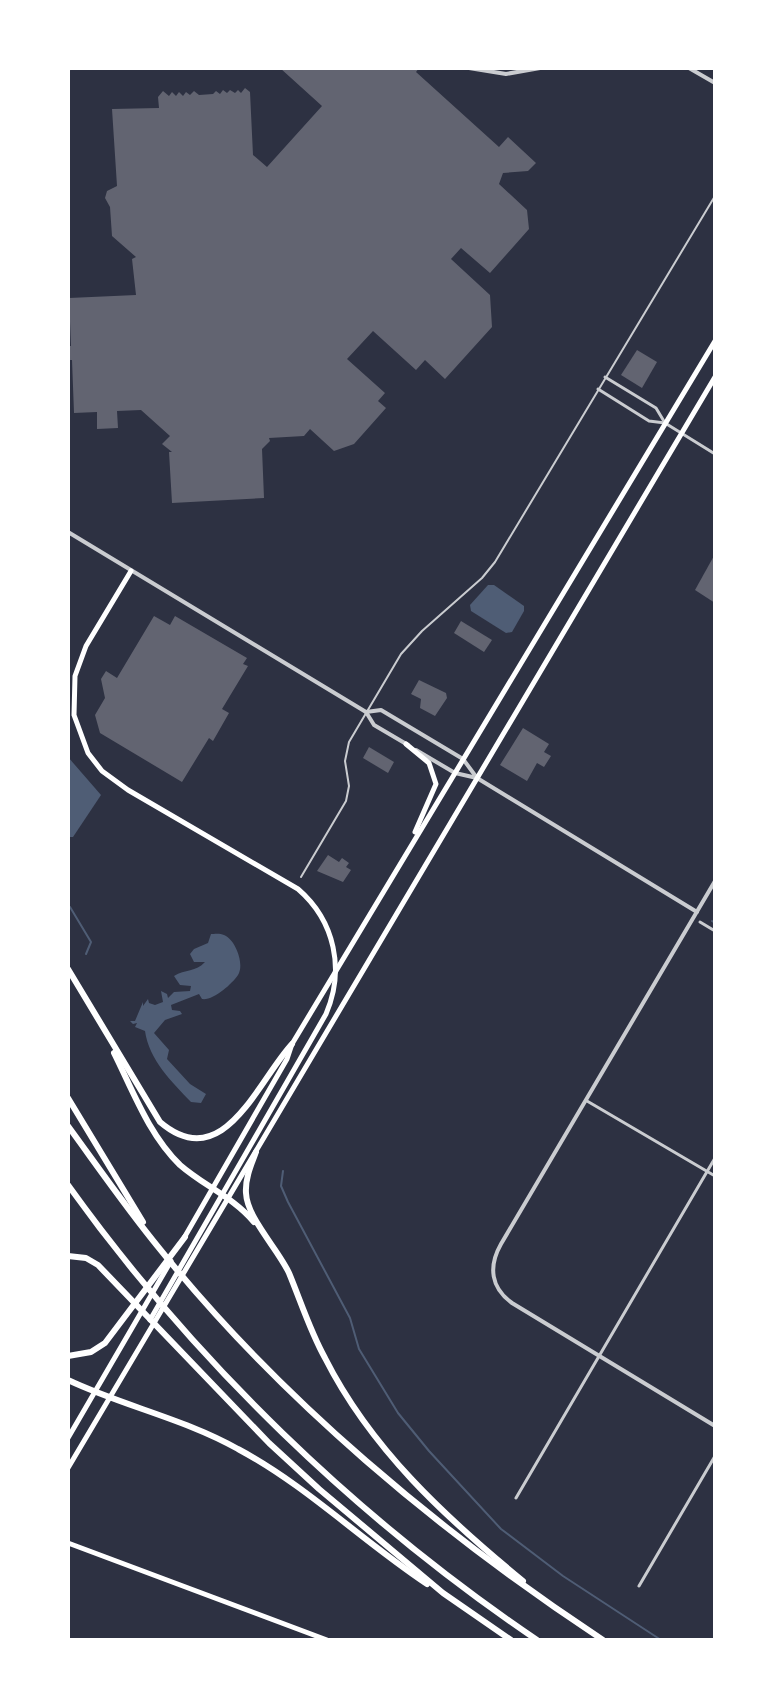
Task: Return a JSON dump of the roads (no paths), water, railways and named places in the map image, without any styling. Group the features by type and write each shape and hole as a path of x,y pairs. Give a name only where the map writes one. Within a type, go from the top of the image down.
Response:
{"highway":[{"path":"68,969 160,1122 188,1138 218,1134 235,1120 292,1044"},
{"path":"85,997 162,1146 182,1167 248,1215 277,1250"},
{"path":"68,1098 160,1249"},
{"path":"68,1126 160,1249 242,1341 348,1444 432,1516 603,1640"},
{"path":"256,1152 246,1183 246,1200 277,1250 309,1326 356,1412 432,1503 559,1611"},
{"path":"68,1185 182,1327 285,1433 415,1550 537,1640"},
{"path":"68,1356 98,1349 185,1237"},
{"path":"68,1256 86,1258 98,1265 269,1443 443,1593"},
{"path":"68,1380 207,1434 256,1459 293,1482 397,1563 511,1640"}],"main road":[{"path":"68,1438 287,1059 292,1044 715,341"},
{"path":"145,1337 153,1311 196,1236 256,1152 715,377"},
{"path":"68,1468 201,1243 224,1195 320,1024 334,991 336,971 334,947 323,918 312,902 282,877 128,790 102,771 88,753 74,715 75,676 86,646 131,571"},
{"path":"404,855 436,784 429,763 406,744"},
{"path":"68,1543 327,1640"}],"street":[{"path":"469,68 506,74 540,68"},
{"path":"689,68 715,83"},
{"path":"605,377 656,408 665,423"},
{"path":"598,389 649,421 665,423 715,454"},
{"path":"68,532 366,712 374,725 455,773 477,778 697,912"},
{"path":"366,712 381,710 463,759 477,778"},
{"path":"715,881 501,1244 493,1269 494,1282 506,1299 715,1426"},
{"path":"700,922 715,931"},
{"path":"585,1099 715,1176"},
{"path":"516,1498 715,1158"},
{"path":"639,1586 715,1456"}],"lane":[{"path":"301,877 346,801 349,786 346,751 366,712 407,647 492,566 715,196"}],"water":[{"path":"488,585 494,585 524,606 512,632 506,633 471,611 470,605"},
{"path":"68,757 101,795 73,837 68,837"},
{"path":"211,934 222,934 232,941 240,959 238,975 217,995 202,999 199,994 171,1005 172,1010 182,1014 165,1020 154,1033 169,1050 167,1059 190,1084 206,1094 201,1103 191,1102 169,1078 151,1052 145,1031 130,1021 135,1021 143,1002 143,1006 148,999 155,1005 163,1002 161,991 168,998 174,992 190,991 191,986 180,985 174,976 205,962 194,962 190,954 208,943"}],"waterway":[{"path":"70,907 91,942 86,954"},
{"path":"283,1171 281,1186 288,1202 350,1318 359,1349 398,1413 501,1529 563,1576 661,1640"}]}
